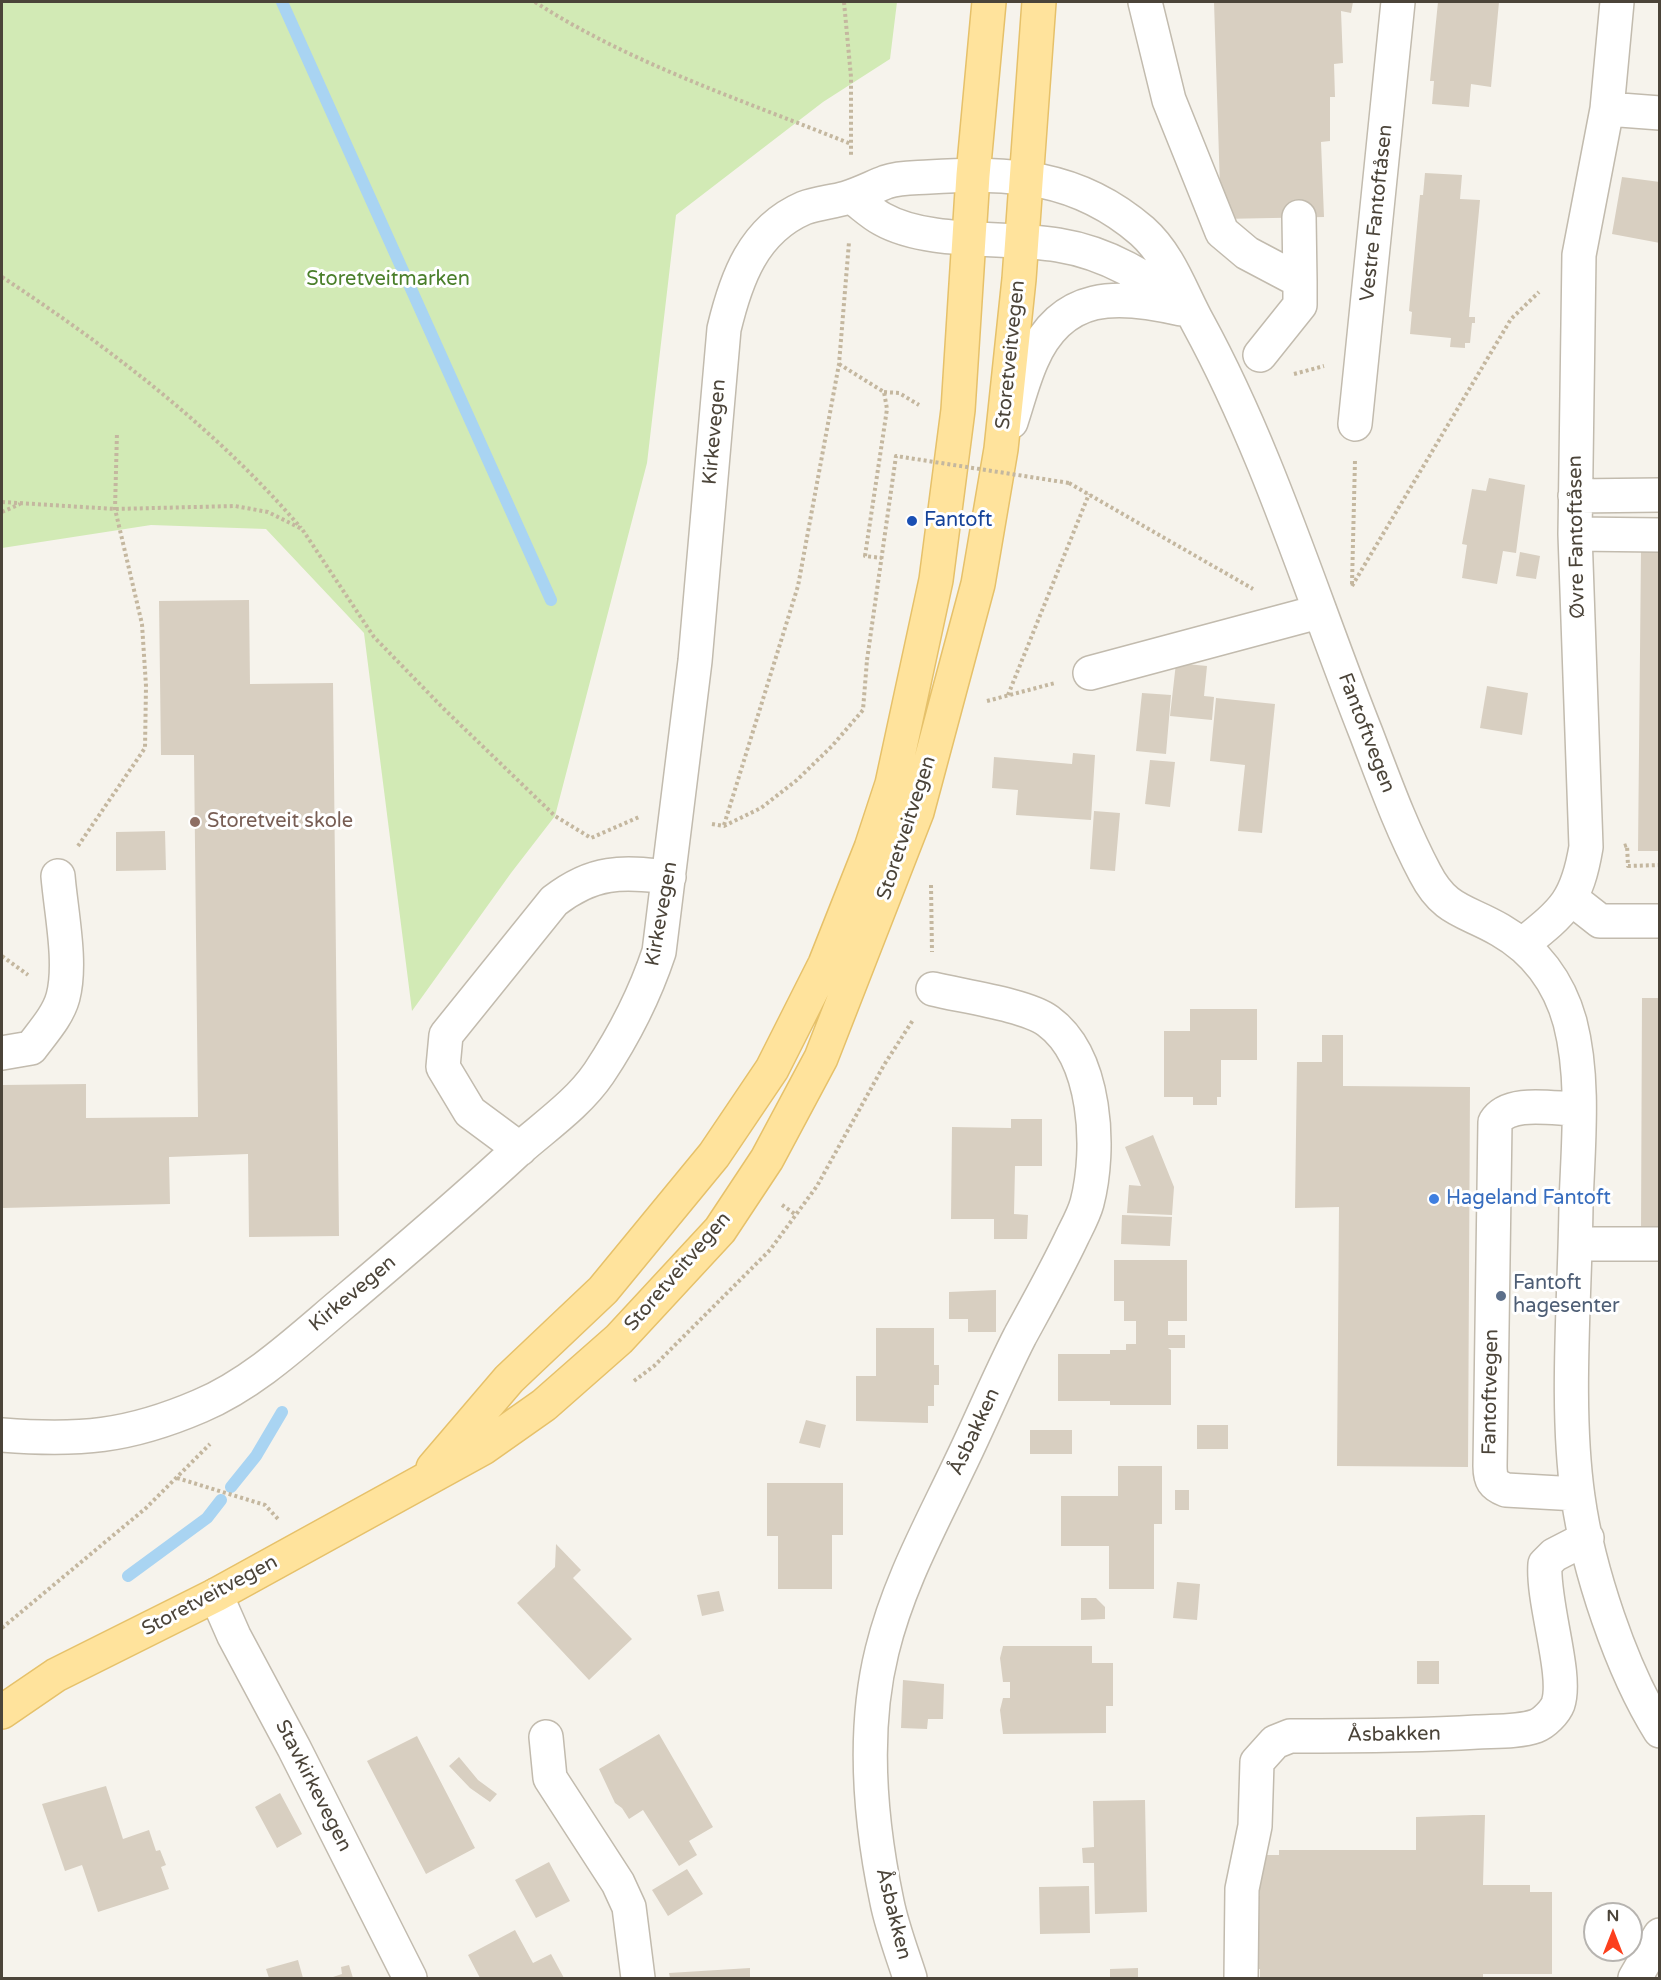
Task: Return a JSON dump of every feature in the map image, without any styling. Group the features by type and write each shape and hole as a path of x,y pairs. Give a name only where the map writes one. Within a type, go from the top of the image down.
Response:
{"main road":[{"name":"Storetveitvegen","path":"420,1483 509,1379 603,1290 714,1155 772,1069 825,964 871,848 892,784 919,668 936,580 958,410 973,175 989,2"},
{"name":"Storetveitvegen","path":"2,1712 56,1675 216,1595 483,1448 544,1405 619,1339 720,1230 767,1159 798,1104 852,984 917,812 978,584 1001,450 1021,241 1039,2"}],"street":[{"name":"Vestre Fantoftåsen","path":"1355,424 1398,2"},
{"name":"Øvre Fantoftåsen","path":"1523,944 1550,922 1572,898 1582,873 1587,847 1575,534 1579,255 1607,109 1617,2"},
{"path":"1152,10 1169,100 1222,232 1246,253 1300,281"},
{"path":"1607,109 1659,113"},
{"name":"Kirkevegen","path":"2,1435 50,1438 106,1436 155,1423 202,1405 249,1378 294,1344 462,1203 580,1095 598,1074 650,981 659,952 695,661 724,329 743,267 755,248 780,222 808,206 852,197 892,180 973,175 1026,178"},
{"name":"Fantoftvegen","path":"1026,178 1083,192 1148,236 1172,268 1254,439 1318,612 1411,846 1431,885 1445,901 1466,916 1494,926 1523,944 1546,969 1565,1007 1570,1023 1576,1065 1578,1109 1573,1383 1577,1494 1602,1596 1626,1663 1659,1731"},
{"path":"852,197 883,219 930,235 1021,241"},
{"path":"1260,355 1300,305 1299,217"},
{"name":"Fantoftvegen","path":"1021,241 1059,245 1112,260 1149,279 1192,312"},
{"path":"1001,450 1032,359 1049,332 1071,310 1115,299 1141,299 1192,312"},
{"path":"1575,496 1659,495"},
{"path":"1575,534 1659,536"},
{"path":"1090,673 1318,612"},
{"path":"520,1149 470,1112 443,1067 446,1035 554,901 574,885 607,874 629,873 669,877"},
{"path":"2,1053 31,1048 63,998 65,959 58,876"},
{"path":"1572,898 1600,921 1659,921"},
{"name":"Åsbakken","path":"910,1978 887,1903 875,1828 870,1766 873,1703 881,1653 897,1599 915,1556 1018,1340 1060,1263 1087,1205 1095,1136 1092,1107 1067,1038 1047,1020 1028,1012 933,989"},
{"name":"Fantoftvegen","path":"1577,1494 1506,1490 1495,1485 1490,1477 1490,1466 1495,1122 1500,1113 1512,1109 1578,1109"},
{"path":"1576,1244 1659,1244"},
{"name":"Åsbakken","path":"1241,1978 1242,1889 1256,1826 1257,1762 1266,1748 1290,1736 1400,1737 1478,1732 1535,1726 1546,1719 1558,1704 1560,1686 1544,1584 1545,1564 1560,1551 1587,1538"},
{"name":"Stavkirkevegen","path":"216,1595 234,1636 294,1748 410,1978"},
{"path":"546,1737 550,1778 618,1883 630,1908 638,1978"},
{"path":"1635,1978 1659,1935"}],"path":[{"path":"535,2 562,19 659,66 851,144"},
{"path":"1318,612 1352,585 1511,319 1579,255"},
{"path":"2,277 67,320 196,422 276,498 302,529 374,637 444,709 555,816 591,838 641,816 724,825 760,808 797,780 863,710 867,660 896,456 1069,483 1260,593 1277,622"},
{"path":"1288,376 1363,355"},
{"path":"724,825 798,586 839,364 884,392 899,393 923,409"},
{"path":"882,558 865,556 887,409 884,392"},
{"path":"1352,585 1355,424"},
{"path":"58,876 145,748 146,686 142,624 115,509 117,432"},
{"path":"1008,695 1089,494"},
{"path":"2,502 115,509 235,506 268,512 302,529"},
{"path":"2,512 21,503"},
{"path":"977,704 1090,673"},
{"path":"781,1205 796,1215"},
{"path":"2,1628 146,1508 218,1436"},
{"path":"177,1478 265,1505 278,1519"}],"green space":[{"name":"Storetveitmarken","path":"2,2 897,2 890,59 823,102 676,215 647,463 555,816 412,1011 364,633 266,529 151,525 2,548"}],"building":[{"path":"1214,2 1353,2 1351,13 1341,11 1343,63 1334,64 1335,97 1330,97 1330,141 1321,142 1324,217 1221,219"},
{"path":"1438,2 1499,2 1491,87 1471,84 1469,107 1432,104 1434,81 1430,81"},
{"path":"1425,173 1462,175 1460,199 1480,200 1469,317 1475,317 1475,323 1472,323 1470,343 1465,343 1465,348 1450,347 1451,338 1410,334 1412,312 1409,311 1420,195 1423,195"},
{"path":"1622,177 1660,182 1660,243 1612,234"},
{"path":"1489,478 1525,485 1516,553 1503,551 1497,584 1462,578 1467,545 1462,544 1472,489 1486,491"},
{"path":"1641,551 1660,552 1660,851 1638,851"},
{"path":"1520,552 1540,556 1536,579 1516,576"},
{"path":"249,600 250,684 333,683 339,1236 249,1237 248,1154 169,1157 170,1204 2,1208 2,1085 86,1084 86,1118 198,1117 194,755 161,755 159,601"},
{"path":"1176,663 1207,666 1204,696 1214,697 1212,720 1170,716"},
{"path":"1487,686 1528,693 1522,735 1480,728"},
{"path":"1142,693 1171,695 1166,754 1136,751"},
{"path":"1216,698 1275,704 1262,833 1238,831 1245,765 1210,761"},
{"path":"1073,753 1095,755 1091,820 1016,815 1018,790 992,788 994,757 1072,764"},
{"path":"1150,760 1175,762 1170,807 1145,804"},
{"path":"1094,811 1120,813 1115,871 1090,869"},
{"path":"165,831 166,870 116,871 116,832"},
{"path":"1642,998 1660,998 1660,1232 1641,1232"},
{"path":"1190,1009 1257,1009 1257,1060 1221,1060 1221,1097 1217,1097 1217,1105 1193,1105 1193,1097 1164,1097 1164,1031 1190,1031"},
{"path":"1322,1035 1343,1035 1343,1086 1470,1087 1468,1467 1337,1466 1339,1207 1295,1208 1297,1062 1322,1062"},
{"path":"1011,1119 1042,1119 1042,1166 1015,1166 1014,1214 1028,1215 1027,1239 994,1239 994,1219 951,1219 952,1127 1011,1128"},
{"path":"1153,1135 1174,1187 1172,1215 1127,1213 1129,1185 1141,1186 1125,1147"},
{"path":"1122,1215 1172,1217 1170,1246 1121,1244"},
{"path":"1114,1260 1187,1260 1187,1321 1168,1321 1168,1335 1185,1335 1185,1348 1168,1348 1171,1350 1171,1405 1110,1405 1110,1401 1058,1401 1058,1354 1110,1354 1110,1350 1126,1350 1126,1344 1136,1344 1136,1321 1124,1321 1124,1301 1114,1301"},
{"path":"996,1290 996,1332 968,1332 968,1319 949,1319 949,1292"},
{"path":"876,1328 934,1328 934,1365 939,1365 939,1385 934,1385 934,1406 928,1406 928,1423 856,1421 856,1376 876,1376"},
{"path":"806,1420 826,1425 820,1448 799,1443"},
{"path":"1197,1425 1228,1425 1228,1449 1197,1449"},
{"path":"1030,1430 1072,1430 1072,1454 1030,1454"},
{"path":"1118,1466 1162,1466 1162,1524 1154,1524 1154,1589 1109,1589 1109,1546 1061,1546 1061,1496 1118,1496"},
{"path":"767,1483 843,1483 843,1535 832,1535 832,1589 778,1589 778,1536 767,1536"},
{"path":"1175,1490 1189,1490 1189,1510 1175,1510"},
{"path":"556,1544 581,1570 573,1578 632,1639 589,1680 517,1603 555,1567"},
{"path":"1177,1582 1200,1584 1197,1620 1173,1618"},
{"path":"719,1591 724,1611 702,1616 697,1595"},
{"path":"1081,1598 1096,1598 1105,1607 1105,1619 1081,1620"},
{"path":"1003,1646 1092,1646 1092,1663 1113,1663 1113,1706 1106,1706 1106,1733 1003,1734 1000,1710 1003,1698 1010,1698 1010,1682 1003,1682 1000,1658"},
{"path":"1417,1661 1439,1661 1439,1684 1417,1684"},
{"path":"903,1680 944,1684 943,1719 928,1719 927,1729 901,1728"},
{"path":"659,1734 713,1827 689,1841 697,1855 679,1866 643,1810 629,1819 622,1808 615,1803 599,1769"},
{"path":"417,1736 475,1848 426,1874 367,1761"},
{"path":"459,1757 478,1780 497,1794 490,1802 470,1788 449,1766"},
{"path":"106,1786 123,1839 149,1830 156,1851 160,1850 166,1865 161,1867 169,1889 98,1912 82,1865 65,1871 42,1804"},
{"path":"280,1793 302,1834 277,1848 255,1807"},
{"path":"1145,1800 1147,1912 1095,1914 1094,1863 1083,1863 1082,1848 1094,1847 1093,1801"},
{"path":"1485,1815 1483,1885 1530,1885 1530,1892 1552,1892 1552,1974 1483,1974 1483,1978 1260,1978 1260,1969 1246,1969 1246,1896 1260,1896 1260,1855 1279,1855 1279,1850 1416,1850 1416,1817"},
{"path":"549,1862 570,1901 536,1918 515,1880"},
{"path":"687,1869 703,1894 668,1916 652,1890"},
{"path":"1089,1886 1090,1933 1040,1934 1039,1887"},
{"path":"515,1930 533,1963 551,1954 564,1978 480,1978 468,1955"},
{"path":"298,1960 303,1978 269,1978 266,1969"},
{"path":"349,1965 353,1978 330,1978 342,1974 341,1967"},
{"path":"750,1968 750,1978 670,1978 669,1973"},
{"path":"1138,1968 1138,1978 1110,1978 1110,1969"}],"waterway":[{"path":"282,2 551,600"},
{"path":"231,1487 256,1456 282,1412"},
{"path":"128,1576 207,1518 221,1500"}],"place":[{"name":"Fantoft","path":"912,521"},
{"name":"Storetveit skole","path":"195,822"},
{"name":"Hageland Fantoft","path":"1434,1199"},
{"name":"Fantoft hagesenter","path":"1501,1296"}]}
